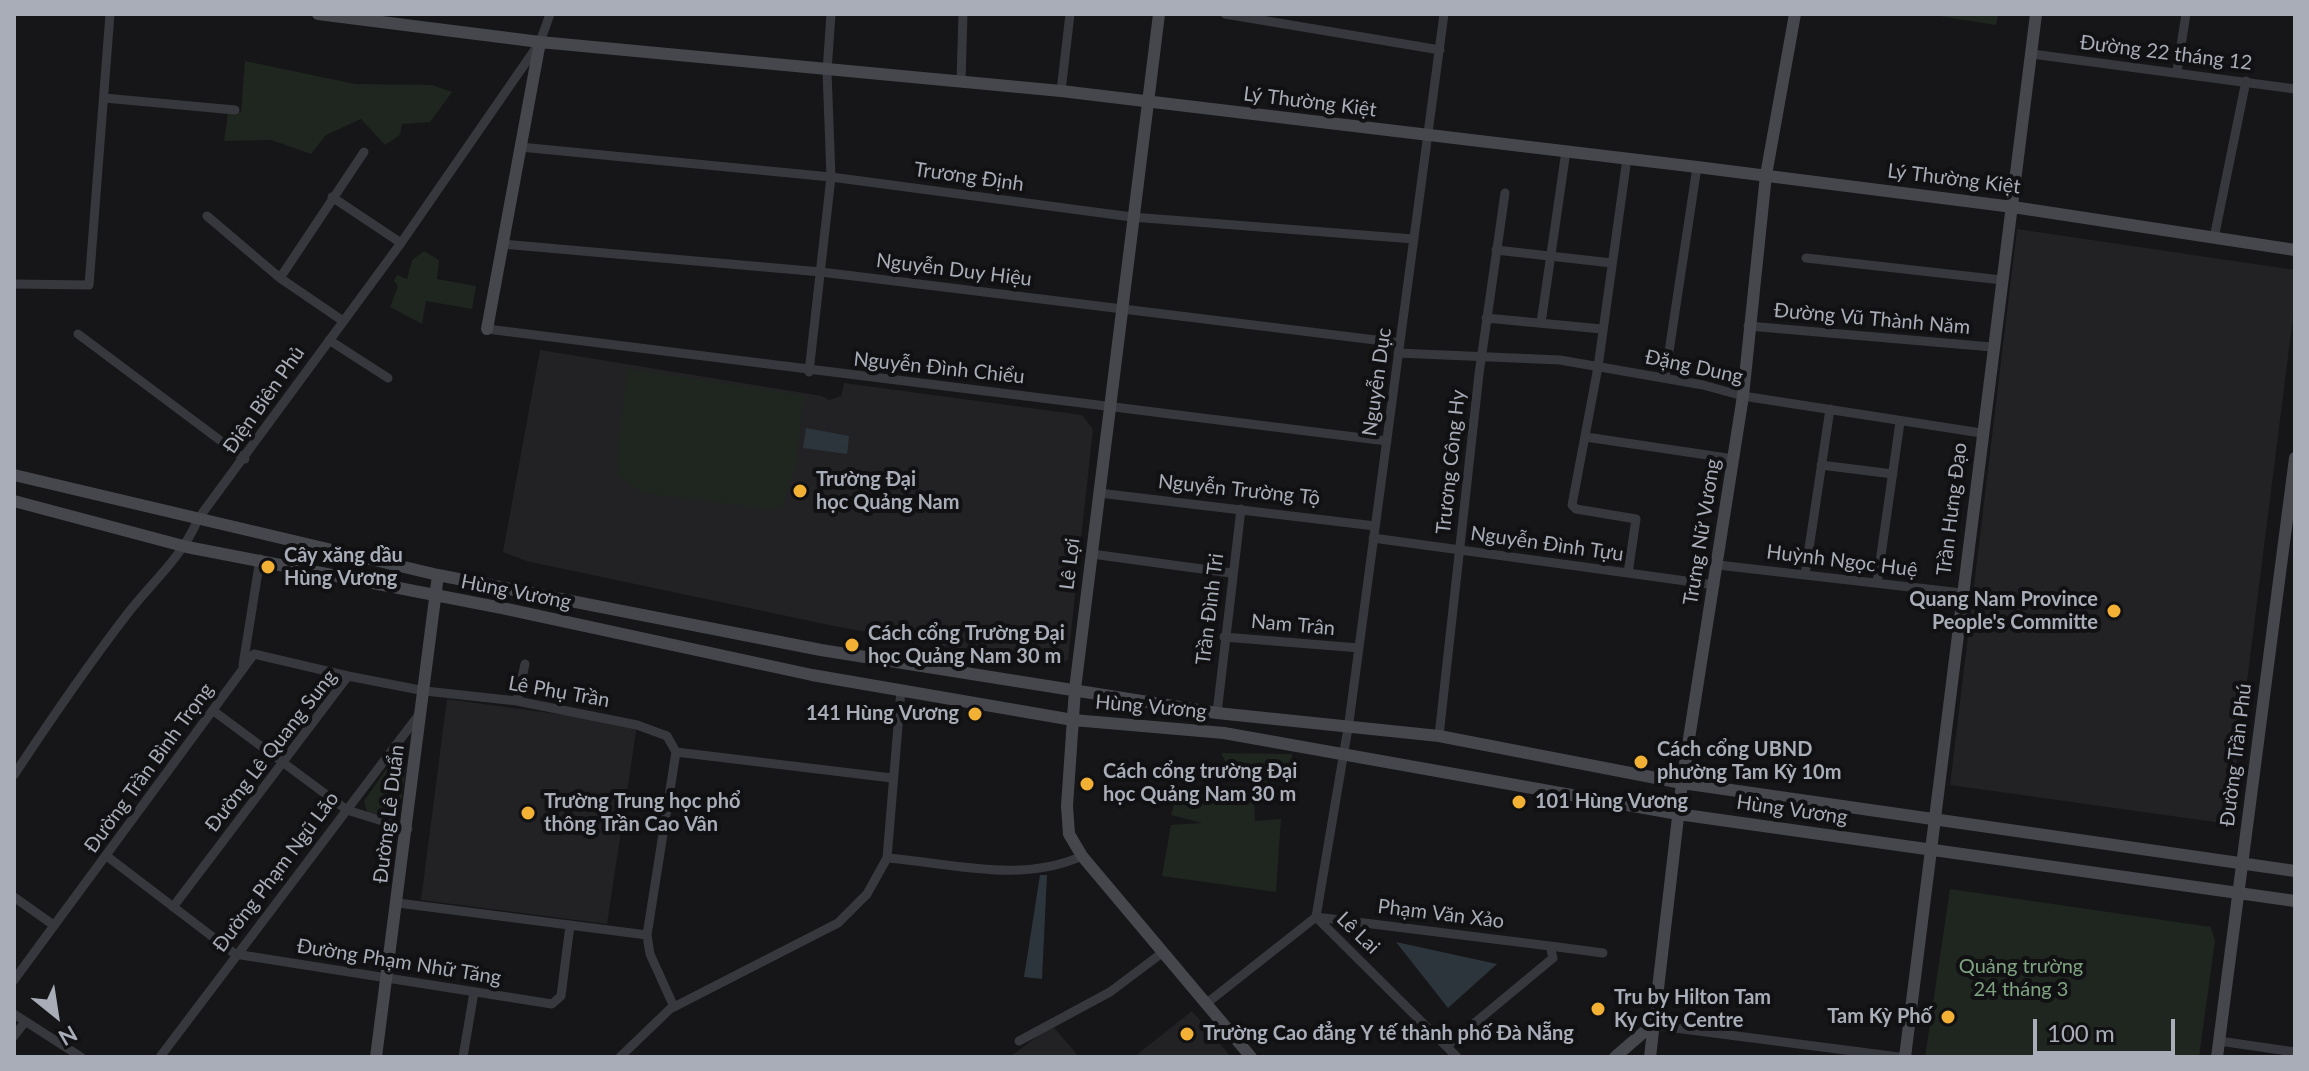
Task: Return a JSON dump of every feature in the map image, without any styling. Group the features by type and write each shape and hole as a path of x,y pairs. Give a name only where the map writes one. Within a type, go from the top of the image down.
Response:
{"street":[{"path":"14,284 89,285 110,14"},
{"name":"Lý Thường Kiệt","path":"318,14 540,42 1061,91 1627,158 2013,207 2295,250"},
{"name":"Điện Biên Phủ","path":"14,775 79,677 141,597 187,547 198,519 401,243 540,42 550,14"},
{"path":"809,372 831,177 827,71 831,14"},
{"path":"961,81 963,14"},
{"path":"1061,91 1070,14"},
{"name":"Lê Lợi","path":"1159,14 1075,689 1067,806 1069,834 1082,856 1251,1057"},
{"path":"1225,14 1440,50"},
{"name":"Nguyễn Dục","path":"1341,754 1359,648 1444,14"},
{"name":"Trưng Nữ Vương","path":"1650,1057 1682,783 1743,396 1766,175 1795,14"},
{"name":"Trần Hưng Đạo","path":"1902,1057 1936,819 1981,433 2036,14"},
{"path":"2177,71 2186,14"},
{"path":"487,329 540,42"},
{"name":"Đường 22 tháng 12","path":"2032,54 2295,89"},
{"path":"2214,238 2246,81"},
{"path":"104,98 235,110"},
{"name":"Trương Định","path":"520,147 831,177 1132,217 1414,239"},
{"path":"1541,323 1566,151"},
{"path":"280,278 364,152"},
{"path":"1627,158 1598,367 1573,508 1636,519 1628,573"},
{"path":"1665,378 1697,167"},
{"name":"Trương Công Hy","path":"1439,736 1481,355 1505,193"},
{"path":"332,197 401,243"},
{"path":"207,216 280,278 343,321"},
{"name":"Nguyễn Duy Hiệu","path":"502,244 821,272 1399,348"},
{"path":"1496,250 1612,263"},
{"path":"1806,258 2002,280"},
{"path":"1486,318 1602,329"},
{"name":"Đường Vũ Thành Năm","path":"1748,326 1992,347"},
{"name":"Nguyễn Đình Chiểu","path":"487,329 809,372 1109,405 1387,441"},
{"path":"78,334 245,459"},
{"path":"329,340 388,378"},
{"name":"Đặng Dung","path":"1399,348 1598,367 1743,396 1981,433"},
{"path":"1805,575 1830,409"},
{"path":"1877,583 1900,422"},
{"path":"1586,437 1734,459"},
{"name":"Đường Trần Phú","path":"2217,1057 2295,458"},
{"path":"1821,465 1893,474"},
{"name":"Hùng Vương","path":"14,475 438,575 821,650 1217,713 1439,736 1682,783 2295,871"},
{"name":"Nguyễn Trường Tộ","path":"1099,493 1375,526"},
{"name":"Hùng Vương","path":"14,501 187,547 260,559 435,598 502,608 812,675 1073,720 1224,733 1678,814 2295,901"},
{"name":"Trần Đình Tri","path":"1217,713 1231,573 1241,509"},
{"name":"Nguyễn Đình Tựu","path":"1373,538 1715,585"},
{"path":"1092,554 1231,573"},
{"path":"242,669 260,559"},
{"name":"Huỳnh Ngọc Huệ","path":"1718,565 1962,593"},
{"name":"Đường Lê Duẩn","path":"376,1057 408,829 438,575"},
{"name":"Nam Trân","path":"1224,637 1359,648"},
{"path":"242,669 254,654 348,676"},
{"path":"517,701 525,664"},
{"name":"Đường Trần Bình Trọng","path":"14,980 52,924 108,857 215,712 242,669"},
{"name":"Đường Lê Quang Sung","path":"173,907 348,676 425,691"},
{"path":"620,1057 674,1007 838,923 867,894 887,858 901,690"},
{"name":"Lê Phụ Trần","path":"425,691 517,701 658,730 667,736 676,752"},
{"name":"Đường Phạm Ngũ Lão","path":"160,1057 422,710"},
{"path":"215,712 347,810 408,829"},
{"path":"674,1007 650,954 647,935 676,752 892,778"},
{"name":"Lê Lai","path":"1341,754 1316,917 1457,1057"},
{"path":"887,858 947,863 984,872 1063,865 1082,856"},
{"path":"108,857 235,954"},
{"path":"14,897 52,924"},
{"path":"398,903 647,935"},
{"path":"1207,1003 1316,917"},
{"name":"Phạm Văn Xảo","path":"1316,917 1603,953"},
{"name":"Đường Phạm Nhữ Tăng","path":"235,954 552,1004 561,996 570,925"},
{"path":"1447,1046 1553,958 1550,946"},
{"path":"1019,1041 1110,992 1162,953"},
{"path":"463,1057 474,992"},
{"path":"14,1014 81,1057"},
{"path":"14,1036 25,1022"},
{"path":"1615,1057 1652,1025 1902,1057"},
{"path":"2219,1041 2295,1052"}],"shaded area":[{"name":"Quang Nam Province People's Committe","path":"2017,229 2295,270 2295,301 2229,824 1950,785"},
{"name":"Trường Đại học Quảng Nam","path":"540,350 822,396 829,400 841,396 844,383 1082,415 1093,429 1068,660 1053,666 834,626 526,561 503,552"},
{"path":"806,428 849,436 847,454 803,448"},
{"name":"Trường Trung học phổ thông Trần Cao Vân","path":"447,699 637,725 607,924 421,900"},
{"path":"1040,875 1047,875 1042,979 1024,977"},
{"path":"1396,942 1497,964 1448,1008"},
{"name":"Trường Cao đẳng Y tế thành phố Đà Nẵng","path":"1192,1011 1231,1057 1134,1057"},
{"path":"1052,1025 1079,1057 1010,1057"}],"green space":[{"path":"1927,14 1998,14 1996,25"},
{"path":"245,61 355,84 432,85 452,92 430,122 402,124 400,135 385,145 361,119 326,135 311,154 271,140 224,141 228,113 241,112"},
{"path":"424,251 439,260 437,279 476,286 472,309 426,301 422,324 390,307 398,286 394,281 397,275 407,279 412,260"},
{"path":"627,369 803,395 798,451 783,505 770,509 643,493 618,476 617,456"},
{"path":"1221,753 1292,754 1291,769 1278,767 1273,785 1234,779"},
{"path":"402,759 406,768 400,809 389,817 367,812 364,801 393,760"},
{"path":"1209,789 1247,795 1254,801 1255,821 1281,819 1276,892 1162,876 1171,825 1202,823 1171,815 1177,794"},
{"name":"Quảng trường 24 tháng 3","path":"1950,889 2211,927 2215,941 2199,1057 1925,1057"}],"place":[{"name":"Trường Đại học Quảng Nam","path":"800,491"},
{"name":"Cây xăng dầu Hùng Vương","path":"268,567"},
{"name":"Quang Nam Province People's Committe","path":"2114,611"},
{"name":"Cách cổng Trường Đại học Quảng Nam 30 m","path":"852,645"},
{"name":"141 Hùng Vương","path":"975,714"},
{"name":"Cách cổng UBND phường Tam Kỳ 10m","path":"1641,762"},
{"name":"Cách cổng trường Đại học Quảng Nam 30 m","path":"1087,784"},
{"name":"101 Hùng Vương","path":"1519,802"},
{"name":"Trường Trung học phổ thông Trần Cao Vân","path":"528,813"},
{"name":"Tru by Hilton Tam Ky City Centre","path":"1598,1009"},
{"name":"Tam Kỳ Phố","path":"1948,1017"},
{"name":"Trường Cao đẳng Y tế thành phố Đà Nẵng","path":"1187,1034"}]}
